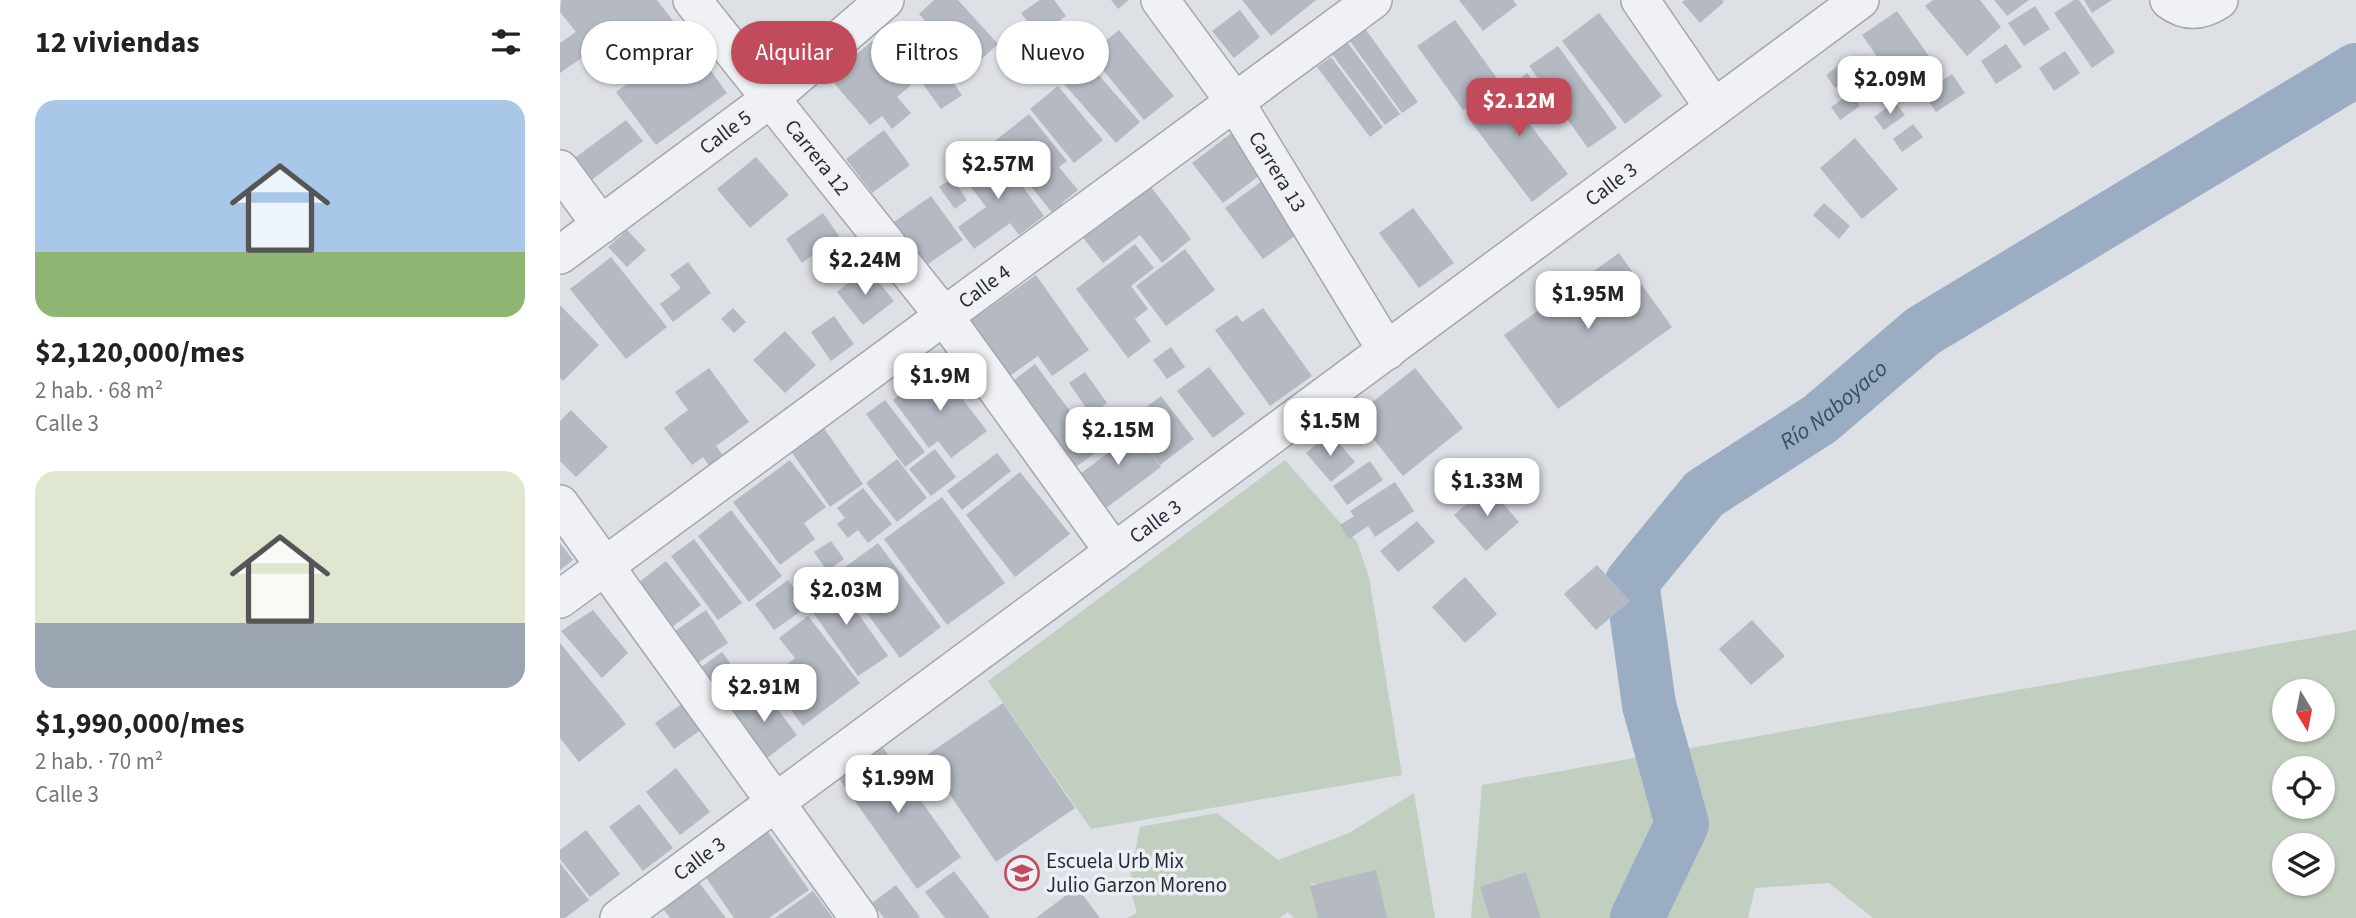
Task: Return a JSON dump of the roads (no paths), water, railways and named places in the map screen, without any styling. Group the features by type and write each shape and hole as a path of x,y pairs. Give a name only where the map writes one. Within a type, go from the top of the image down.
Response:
{"street":[{"name":"Carrera 12","path":"692,0 944,316 1114,552"},
{"name":"Calle 5","path":"560,256 770,99 885,0"},
{"name":"Carrera 13","path":"1160,0 1235,102 1387,351"},
{"name":"Calle 4","path":"560,599 1373,0"},
{"path":"1640,0 1714,108"},
{"name":"Calle 3","path":"619,918 1860,0"},
{"path":"2169,0 2188,11 2206,9 2219,0"},
{"path":"560,169 601,225"},
{"path":"560,504 859,918"}],"waterway":[{"name":"Río Naboyaco","path":"1637,918 1682,824 1649,705 1632,582 1704,494 1820,419 1923,331 2356,70"}],"place":[{"name":"Escuela Urb Mix Julio Garzon Moreno","path":"1022,873"}]}
